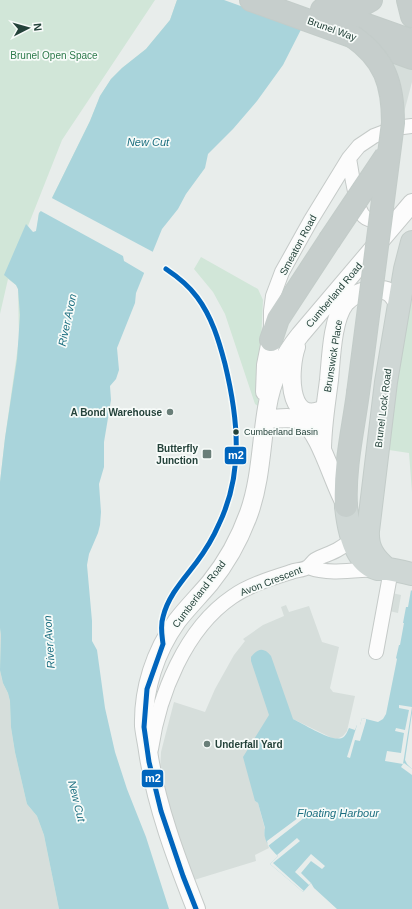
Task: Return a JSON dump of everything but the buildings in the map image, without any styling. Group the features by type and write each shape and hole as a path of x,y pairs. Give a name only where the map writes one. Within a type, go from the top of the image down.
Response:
{"highway":[{"name":"Brunel Way","path":"251,0 412,58"},
{"name":"Brunel Way","path":"295,0 412,41"},
{"path":"322,10 352,10 371,0"},
{"path":"408,0 412,16"},
{"path":"346,506 346,473 358,393 389,152 393,107 389,83 378,60 362,43 352,36"},
{"path":"272,340 278,319 389,152"}],"main road":[{"name":"Brunel Lock Road","path":"392,570 378,562 370,549 367,540 357,531 386,382 405,268 412,242"},
{"path":"346,506 357,531"}],"street":[{"name":"Smeaton Road","path":"272,340 270,327 273,296 282,272 314,214 349,158 359,146 374,136 395,128 411,127"},
{"path":"349,158 362,214 367,219 382,220 407,209"},
{"name":"Cumberland Road","path":"196,909 161,811 150,762 144,726 147,689 153,667 163,644 176,622 211,582 241,534 249,514 258,479 266,419 281,364 287,353 300,335 407,209"},
{"name":"Brunswick Place","path":"322,450 322,431 336,324 345,304 354,296 368,290 383,290 389,292 399,305"},
{"path":"300,335 294,352 292,372 295,401 303,410 309,412 319,412 325,408"},
{"path":"272,340 264,385 266,419 302,420 310,427 322,450 339,493 346,506"},
{"name":"Avon Crescent","path":"150,762 154,732 177,664 202,626 215,611 232,597 248,588 308,567 314,560 337,550 357,531"},
{"name":"Avon Crescent","path":"308,567 317,570 333,571 392,570"},
{"path":"376,652 392,570"}],"shaded area":[{"path":"356,47 412,67 412,82 401,124 383,82"},
{"path":"392,593 401,595 398,613 389,611"},
{"name":"Underfall Yard","path":"286,605 289,612 309,606 322,642 339,647 330,688 333,692 355,696 347,731 343,736 337,739 332,738 293,719 255,801 258,803 269,848 255,855 256,861 194,880 183,859 160,773 161,752 174,702 205,712 215,689 234,655 245,641 243,639 263,625 284,616 281,607"},
{"path":"0,628 1,635 0,670"},
{"path":"0,670 10,701 11,727 15,752 27,804 37,816 44,835 59,909 0,909"}],"green space":[{"name":"Brunel Open Space","path":"0,0 155,0 62,140 28,226 31,231 35,233 39,213 52,198 90,121 100,96 111,79 146,49 170,20 177,0 233,0 20,267 59,909 44,835 37,816 27,804 15,752 11,727 10,701 0,670 0,482 19,339 18,289 16,285 8,279 0,314"},
{"path":"201,257 258,289 263,300 258,406 255,404 225,314 213,292 194,269"},
{"path":"412,286 412,492 409,453 389,450 405,323"}],"water":[{"name":"New Cut","path":"177,0 316,0 283,65 257,101 233,129 208,154 205,168 186,194 178,209 162,229 136,293 135,303 117,348 119,370 116,379 110,386 111,400 104,442 104,467 99,484 101,512 100,525 89,554 87,565 92,621 92,641 97,650 105,708 115,752 127,789 146,837 169,909 59,909 44,835 37,816 27,804 15,752 11,727 10,701 0,670 0,482 17,359 20,315 18,289 16,285 4,275 26,224 33,232 36,231 39,213 52,198 90,121 100,96 111,79 146,49 170,20"},
{"name":"Floating Harbour","path":"411,590 412,713 405,760 412,769 412,909 337,909 314,888 311,883 303,892 270,864 278,856 266,840 264,832 265,828 258,803 255,801 243,757 269,715 251,657 259,650 266,651 271,656 293,719 325,735 337,739 342,738 349,728 355,730 357,725 360,725 362,718 378,722 383,719 386,714 406,607 408,607"}],"pier":[{"path":"224,0 318,0 304,29"},
{"path":"50,197 155,253 146,274 124,261 123,256 39,210 47,203"},
{"path":"399,705 412,707 403,764 385,761 387,751 401,753 404,733 395,731 396,728 405,730 409,710 399,708"},
{"path":"362,718 366,719 366,721 360,741 355,740 350,758 347,757 357,725 360,725"},
{"path":"404,763 412,769 412,775 401,767"},
{"path":"302,815 304,818 268,846 267,841"},
{"path":"297,838 300,841 273,863 304,891 303,892 270,864 278,856 277,855"},
{"path":"311,854 325,866 322,869 311,861 301,873 311,883 309,885 295,872"}],"transit line":[{"name":"m2","path":"163,644 162,620 168,602 176,588 209,544 227,504 232,485 236,445 230,384 223,355 214,329 207,313 194,293 175,275 166,269"},
{"name":"m2","path":"163,644 147,689 144,727 149,762 161,811 196,909"}],"place":[{"name":"A Bond Warehouse","path":"170,412"},
{"name":"Cumberland Basin","path":"236,432"},
{"name":"Butterfly Junction","path":"207,454"},
{"name":"Underfall Yard","path":"207,744"}],"water label":[{"name":"River Avon","path":"67,320"},
{"name":"River Avon","path":"49,642"}]}
